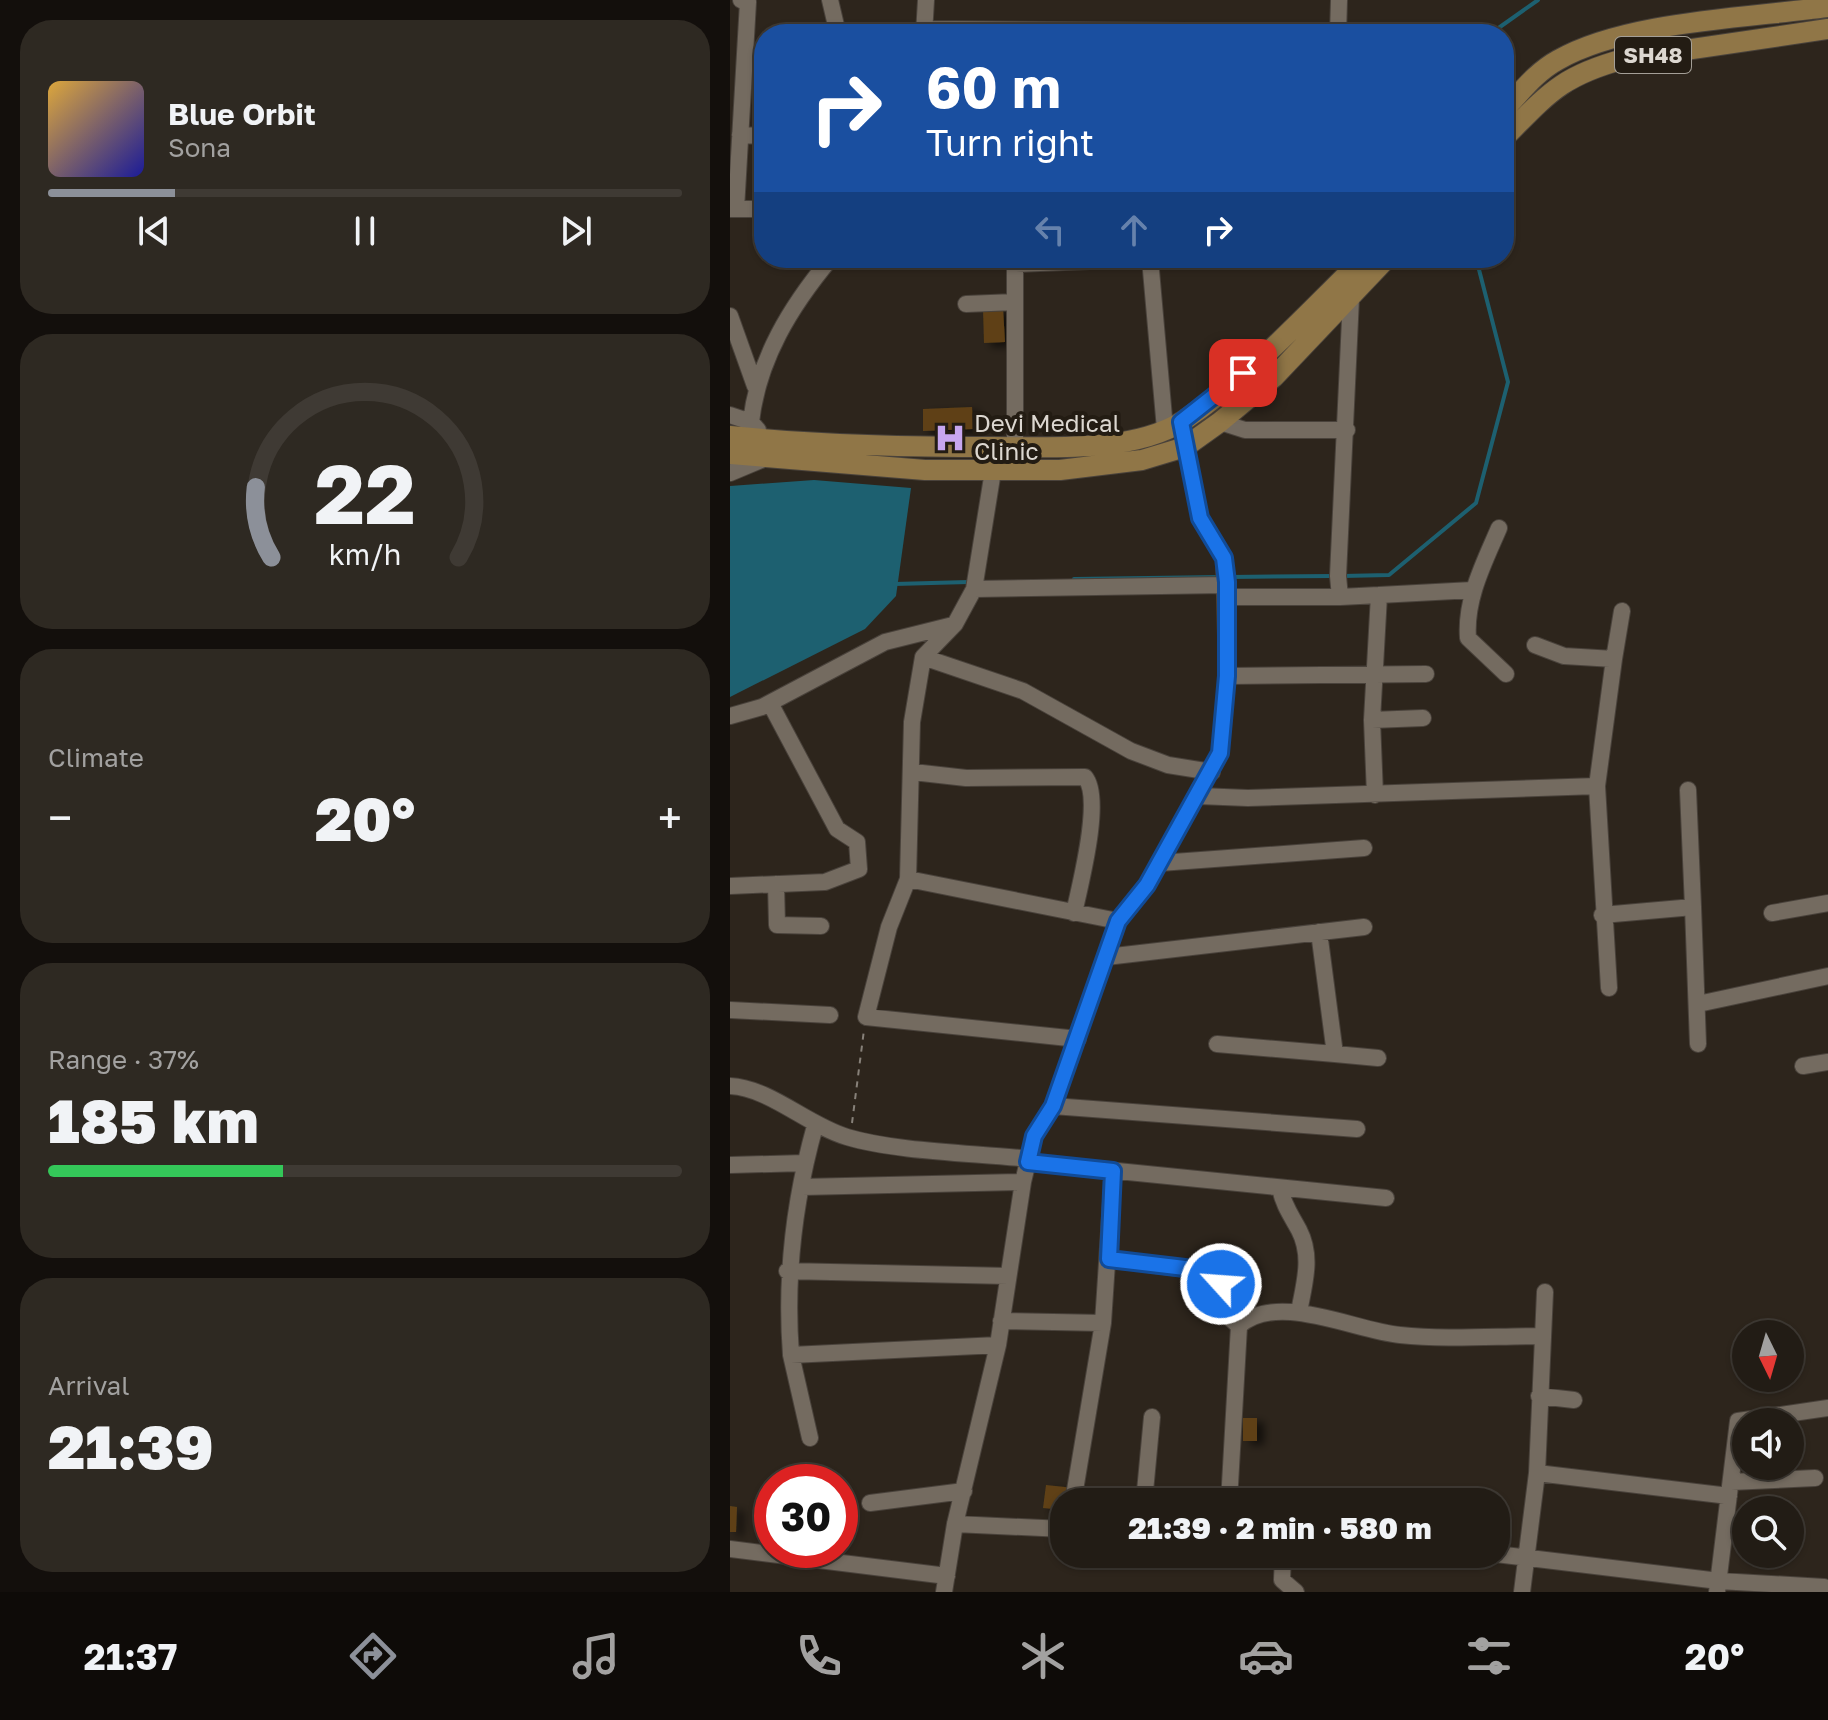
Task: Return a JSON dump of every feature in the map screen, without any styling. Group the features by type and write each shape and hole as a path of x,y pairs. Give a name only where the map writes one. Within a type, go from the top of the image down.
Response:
{"main road":[{"name":"SH48","path":"1514,99 1557,60 1588,46 1645,31 1828,7"},
{"name":"SH48","path":"1514,128 1557,85 1593,68 1624,59 1828,29"},
{"path":"766,449 1090,445 1173,425 1264,357 1354,268"},
{"path":"739,441 766,449 925,470 993,471 1102,467 1185,447 1274,377 1378,268"}],"street":[{"path":"741,0 748,2 733,209 754,209"},
{"path":"830,0 836,24"},
{"path":"925,24 926,0"},
{"path":"1338,24 1339,0"},
{"path":"740,135 754,136"},
{"path":"739,441 755,386 787,315 823,268"},
{"path":"1015,268 1015,470"},
{"path":"730,1549 946,1584 955,1524 998,1345 1023,1182 1034,1136 1053,1106 1118,921 1160,863 1199,796 1212,772 1225,727 1224,558 1200,518 1185,447 1173,425 1151,268"},
{"path":"1340,597 1338,576 1351,298"},
{"path":"966,304 1015,302"},
{"path":"730,316 755,386"},
{"path":"730,415 739,441"},
{"path":"1220,422 1245,430 1347,430"},
{"path":"992,447 993,471 974,589 955,624 923,657 912,722 908,879 889,927 866,1017 1078,1039"},
{"path":"730,473 766,449"},
{"path":"1499,528 1473,590 1468,638 1506,674"},
{"path":"974,589 1225,591 1340,597 1473,590"},
{"path":"1375,795 1372,720 1379,595"},
{"path":"1609,988 1602,915 1597,786 1622,611"},
{"path":"730,716 770,703 885,642 955,624"},
{"path":"1535,645 1564,656 1614,659"},
{"path":"923,657 1023,691 1131,751 1168,765 1212,772"},
{"path":"1227,676 1426,674"},
{"path":"730,886 825,882 859,869 861,864 857,842 837,829 770,703"},
{"path":"1372,720 1423,718"},
{"path":"913,772 966,778 1085,777 1092,792 1088,846 1074,913"},
{"path":"1199,796 1375,795 1597,786"},
{"path":"1688,790 1698,1044"},
{"path":"1160,863 1364,848"},
{"path":"908,879 1118,921"},
{"path":"776,884 777,925 821,926"},
{"path":"1772,913 1828,903"},
{"path":"1602,915 1693,907"},
{"path":"1106,957 1364,927"},
{"path":"1319,932 1335,1054"},
{"path":"1698,1004 1828,976"},
{"path":"730,1010 830,1015"},
{"path":"1217,1044 1378,1058"},
{"path":"1803,1066 1828,1062"},
{"path":"730,1086 755,1091 815,1126 851,1138 1113,1171 1386,1198"},
{"path":"1053,1106 1357,1129"},
{"path":"810,1438 791,1355 787,1271 804,1163 815,1126"},
{"path":"730,1165 804,1163"},
{"path":"1075,1488 1103,1323 1113,1171"},
{"path":"802,1187 1023,1182"},
{"path":"1280,1189 1285,1210 1300,1231 1308,1260 1299,1312"},
{"path":"1109,1259 1217,1273 1223,1312 1239,1326"},
{"path":"787,1271 1008,1276"},
{"path":"1522,1592 1537,1473 1545,1292"},
{"path":"1239,1326 1255,1316 1299,1312 1399,1335 1542,1336"},
{"path":"1001,1321 1103,1323"},
{"path":"1230,1488 1239,1326"},
{"path":"791,1355 998,1345"},
{"path":"1539,1396 1574,1400"},
{"path":"1718,1586 1738,1421 1828,1408"},
{"path":"1145,1488 1152,1417"},
{"path":"1537,1473 1730,1489 1815,1478"},
{"path":"870,1503 964,1491"},
{"path":"955,1524 1050,1528"},
{"path":"1510,1555 1718,1586 1824,1587"},
{"path":"1282,1568 1282,1580 1296,1592"}],"path":[{"path":"851,1138 866,1017"}],"water":[{"path":"814,480 911,488 896,596 865,629 730,697 730,486"}],"building":[{"path":"1003,308 1005,342 984,343 983,309"},
{"path":"972,407 973,429 923,431 923,409"},
{"path":"1243,1418 1257,1418 1257,1441 1243,1441"},
{"path":"1046,1485 1074,1488 1050,1488 1050,1509 1043,1508"},
{"path":"730,1506 737,1507 736,1532 730,1532"}],"waterway":[{"path":"1504,24 1538,0"},
{"path":"1342,576 1389,575 1476,503 1508,382 1479,268"},
{"path":"1230,577 1333,576"},
{"path":"1074,579 1221,577"},
{"path":"894,584 969,582"}],"place":[{"name":"Devi Medical Clinic","path":"950,438"}],"route":[{"path":"1221,1284 1220,1276 1210,1271 1109,1259 1113,1171 1028,1162 1034,1136 1053,1106 1118,921 1147,885 1220,753 1225,727 1227,582 1224,558 1200,518 1181,422 1243,373"}]}
